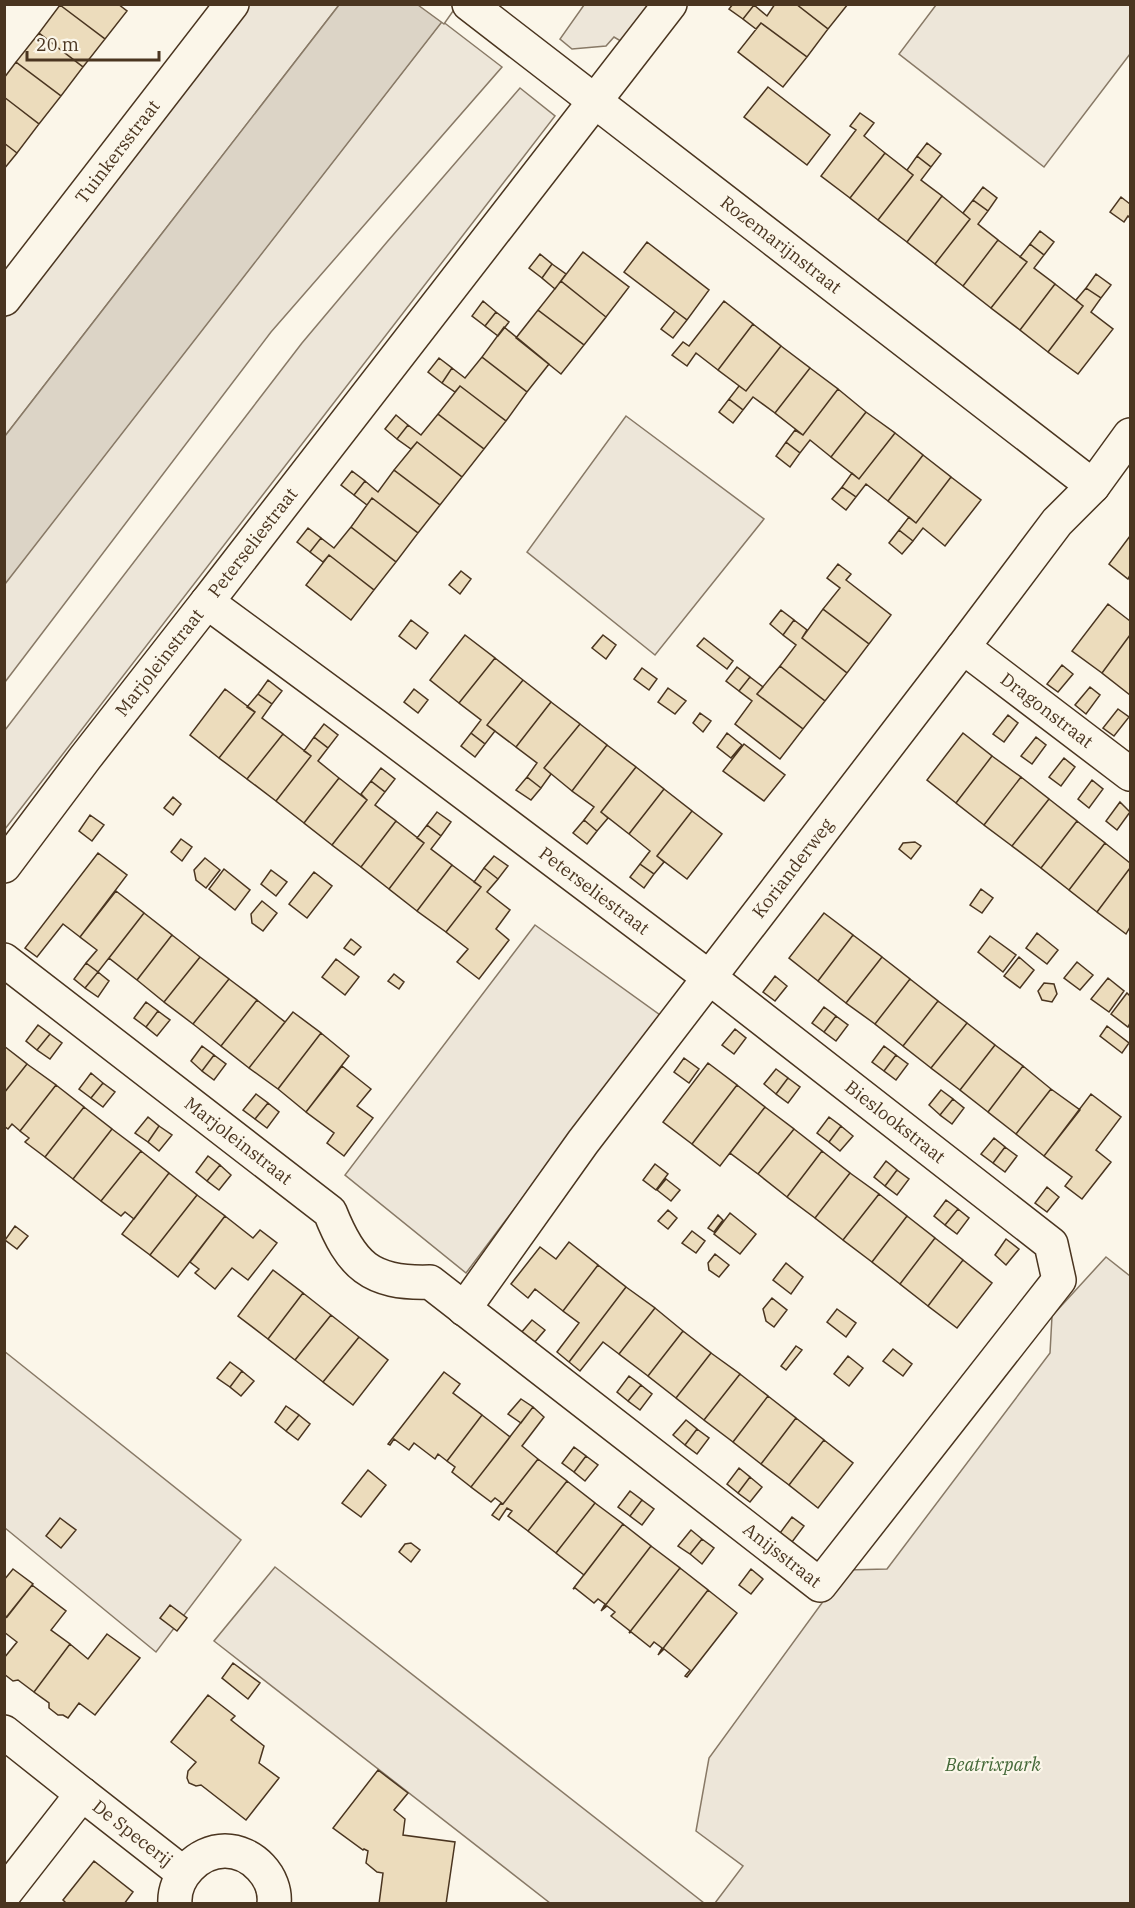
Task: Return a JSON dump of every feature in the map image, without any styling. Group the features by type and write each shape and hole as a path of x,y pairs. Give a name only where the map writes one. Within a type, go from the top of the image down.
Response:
{"street":[{"name":"Tuinkersstraat","path":"4,299 232,4"},
{"name":"Rozemarijnstraat","path":"469,4 1093,486"},
{"name":"Peterseliestraat","path":"670,4 207,603 374,725 710,978"},
{"name":"Korianderweg","path":"464,1309 583,1142 1057,522 1093,486 1131,435"},
{"name":"Marjoleinstraat","path":"4,866 85,758 207,603"},
{"name":"Dragonstraat","path":"963,647 1131,774"},
{"name":"Marjoleinstraat","path":"4,960 323,1206 330,1212 347,1250 364,1267 386,1279 407,1283 429,1282 464,1309"},
{"name":"Bieslookstraat","path":"710,978 1052,1244 1059,1280"},
{"name":"Anijsstraat","path":"464,1309 820,1585 1059,1280"},
{"name":"De Specerij","path":"4,1732 82,1794 179,1888 201,1857 225,1851 249,1857 267,1873 275,1895 274,1904"},
{"name":"De Specerij","path":"4,1894 82,1794"}],"green space":[{"path":"248,5 339,5 5,436 4,319"},
{"path":"584,5 654,5 624,43 614,37 606,46 572,49 560,39"},
{"path":"936,5 1130,5 1130,54 1044,167 899,54"},
{"path":"442,21 502,67 271,332 5,682 4,584"},
{"path":"520,88 555,116 5,829 5,730 302,343"},
{"path":"626,416 764,519 655,655 527,552"},
{"path":"535,925 660,1015 466,1273 345,1175"},
{"name":"Beatrixpark","path":"1106,1257 1130,1276 1130,1903 715,1903 743,1866 696,1831 709,1758 846,1570 887,1569 1050,1353 1052,1316"},
{"path":"4,1351 241,1540 156,1652 5,1528"},
{"path":"275,1567 704,1903 550,1903 214,1641"}],"shaded area":[{"path":"339,5 455,5 5,584 5,436"}],"pier":[{"path":"458,4 444,24 418,5"}],"building":[{"path":"118,4 127,11 105,39 60,5"},
{"path":"733,4 754,5 743,19 729,9"},
{"path":"775,4 796,4 828,29 807,57 761,23 756,29 743,19 754,5 767,16"},
{"path":"796,4 848,4 828,29"},
{"path":"60,5 105,39 83,67 39,33"},
{"path":"761,23 807,57 783,87 738,52"},
{"path":"39,33 83,67 61,96 16,62"},
{"path":"16,62 61,96 39,124 4,97 4,78"},
{"path":"768,87 830,135 807,165 744,117"},
{"path":"4,97 39,124 17,153 4,143"},
{"path":"860,113 874,123 864,136 885,153 850,198 821,176 856,130 850,126"},
{"path":"4,143 17,153 4,169"},
{"path":"927,143 941,154 931,167 917,156"},
{"path":"885,153 913,175 878,220 850,198"},
{"path":"917,156 931,167 921,180 942,196 907,242 878,220 913,175 907,170"},
{"path":"983,187 997,198 988,211 973,200"},
{"path":"942,196 970,219 935,264 907,242"},
{"path":"1121,197 1130,204 1130,218 1128,216 1124,222 1110,212"},
{"path":"973,200 988,211 978,224 998,240 963,286 935,264 970,219 963,213"},
{"path":"1040,231 1054,242 1044,255 1030,244"},
{"path":"998,240 1027,262 991,308 963,286"},
{"path":"647,242 709,290 687,320 624,272"},
{"path":"1030,244 1044,255 1034,268 1055,284 1020,330 991,308 1027,262 1020,257"},
{"path":"583,252 629,287 606,317 561,281"},
{"path":"540,254 552,264 542,278 529,268"},
{"path":"552,264 566,274 555,289 542,278"},
{"path":"1096,274 1111,285 1101,298 1086,288"},
{"path":"561,281 606,317 584,345 538,310"},
{"path":"1055,284 1083,306 1048,352 1020,330"},
{"path":"1086,288 1101,298 1091,312 1113,329 1078,374 1048,352 1083,306 1076,300"},
{"path":"483,301 496,312 485,326 472,316"},
{"path":"724,301 753,324 718,370 696,353 687,366 672,355 683,342 689,346"},
{"path":"538,310 584,345 561,374 516,338"},
{"path":"675,311 687,320 673,338 661,329"},
{"path":"496,312 509,322 498,336 485,326"},
{"path":"753,324 781,346 746,391 718,370"},
{"path":"504,327 549,364 527,392 482,357"},
{"path":"781,346 810,368 775,413 753,397 743,410 729,399 739,386 746,391"},
{"path":"482,357 527,392 506,421 460,386 455,392 442,383 452,368 465,378"},
{"path":"439,358 452,368 442,383 428,372"},
{"path":"810,368 838,389 803,435 775,413"},
{"path":"460,386 506,421 484,449 438,414"},
{"path":"838,389 866,412 831,457 810,440 800,453 786,442 795,430 803,435"},
{"path":"729,399 743,410 733,423 719,412"},
{"path":"866,412 895,433 859,479 831,457"},
{"path":"438,414 484,449 462,477 417,442 411,449 397,439 408,425 421,435"},
{"path":"396,415 408,425 397,439 385,429"},
{"path":"895,433 923,455 888,501 866,484 856,497 842,487 852,473 859,479"},
{"path":"417,442 462,477 440,505 394,470"},
{"path":"786,442 800,453 790,467 776,456"},
{"path":"923,455 951,477 916,523 888,501"},
{"path":"394,470 440,505 418,533 372,498 367,505 354,495 365,481 378,492"},
{"path":"352,471 365,481 354,495 341,485"},
{"path":"951,477 981,500 945,546 923,528 913,541 899,530 909,517 916,523"},
{"path":"842,487 856,497 846,510 832,499"},
{"path":"372,498 418,533 396,562 351,527"},
{"path":"351,527 396,562 374,590 329,555 323,562 310,552 321,538 334,548"},
{"path":"308,528 321,538 310,552 297,542"},
{"path":"899,530 913,541 902,554 889,543"},
{"path":"1130,536 1130,575 1128,579 1109,564"},
{"path":"329,555 374,590 351,620 306,585"},
{"path":"838,564 851,574 846,580 891,615 869,644 823,609 840,588 827,578"},
{"path":"461,571 471,579 460,594 449,585"},
{"path":"1108,604 1130,621 1130,635 1102,673 1072,651"},
{"path":"823,609 869,644 847,673 802,638"},
{"path":"781,610 794,620 783,635 770,624"},
{"path":"411,620 428,633 416,649 399,636"},
{"path":"794,620 807,630 802,638 847,673 825,701 780,666 796,645 783,635"},
{"path":"465,635 495,658 459,703 430,680"},
{"path":"603,635 616,645 606,659 592,648"},
{"path":"1130,635 1130,695 1102,673"},
{"path":"704,638 733,661 727,669 697,646"},
{"path":"495,658 523,680 487,725 495,731 485,744 471,733 481,720 459,703"},
{"path":"1062,665 1073,674 1058,692 1047,684"},
{"path":"780,666 825,701 803,729 757,694"},
{"path":"737,667 750,677 739,691 726,681"},
{"path":"642,668 657,679 649,690 634,679"},
{"path":"750,677 763,687 757,694 803,729 780,759 735,724 752,701 739,691"},
{"path":"268,680 282,691 272,704 258,694"},
{"path":"523,680 551,702 516,747 487,725"},
{"path":"1090,687 1100,695 1086,714 1075,705"},
{"path":"668,688 686,701 675,714 658,702"},
{"path":"225,689 255,712 219,758 190,735"},
{"path":"414,689 428,700 418,713 404,702"},
{"path":"258,694 272,704 262,718 283,734 247,779 219,758 255,712 247,707"},
{"path":"551,702 580,724 544,768 551,774 541,788 527,777 537,763 516,747"},
{"path":"1118,709 1129,717 1114,736 1103,728"},
{"path":"700,713 711,721 703,732 693,723"},
{"path":"1008,715 1018,723 1004,742 993,734"},
{"path":"324,724 338,735 328,748 314,737"},
{"path":"580,724 607,745 572,791 544,768"},
{"path":"471,733 485,744 475,757 461,746"},
{"path":"727,733 742,745 731,758 717,747"},
{"path":"963,733 992,756 956,803 927,780"},
{"path":"283,734 311,756 276,801 247,779"},
{"path":"314,737 328,748 318,761 339,778 304,823 276,801 311,756 304,751"},
{"path":"1036,737 1046,745 1032,764 1021,756"},
{"path":"744,744 785,775 764,801 723,771"},
{"path":"607,745 636,767 601,812 608,818 597,831 584,820 594,807 572,791"},
{"path":"992,756 1021,777 984,825 956,803"},
{"path":"1064,758 1075,767 1061,786 1049,777"},
{"path":"636,767 664,789 629,834 601,812"},
{"path":"381,768 395,779 385,792 371,781"},
{"path":"527,777 541,788 531,800 516,790"},
{"path":"1021,777 1049,799 1012,846 984,825"},
{"path":"339,778 367,800 332,845 304,823"},
{"path":"1092,780 1103,789 1089,808 1078,799"},
{"path":"371,781 385,792 375,805 396,821 361,867 332,845 367,800 361,794"},
{"path":"664,789 692,811 657,856 664,862 654,874 640,864 650,851 629,834"},
{"path":"173,797 181,804 173,815 164,808"},
{"path":"1049,799 1077,821 1041,868 1012,846"},
{"path":"1120,802 1130,812 1117,830 1106,821"},
{"path":"692,811 722,834 687,879 657,856"},
{"path":"437,812 451,822 441,836 427,825"},
{"path":"90,815 104,825 92,841 79,831"},
{"path":"584,820 597,831 587,844 573,833"},
{"path":"396,821 424,843 389,889 361,867"},
{"path":"1077,821 1105,843 1069,890 1041,868"},
{"path":"427,825 441,836 431,849 452,865 417,911 389,889 424,843 417,838"},
{"path":"181,839 192,847 182,861 171,852"},
{"path":"915,842 921,846 911,859 899,849 903,843"},
{"path":"1105,843 1130,863 1130,868 1097,912 1069,890"},
{"path":"98,853 127,875 80,937 63,924 37,957 25,948"},
{"path":"494,856 508,866 498,879 484,868"},
{"path":"205,858 220,870 206,888 196,880 194,870"},
{"path":"640,864 654,874 644,888 630,877"},
{"path":"452,865 481,887 446,932 417,911"},
{"path":"484,868 498,879 487,892 510,910 496,929 509,940 479,979 457,962 468,949 446,932 481,887 474,882"},
{"path":"1130,868 1130,927 1126,934 1097,912"},
{"path":"224,869 250,890 235,910 209,889"},
{"path":"271,870 287,882 276,896 261,884"},
{"path":"314,872 332,886 307,918 289,904"},
{"path":"981,889 993,898 982,913 970,905"},
{"path":"116,891 144,913 98,972 86,963 97,950 80,937"},
{"path":"262,901 277,913 263,931 252,923 251,914"},
{"path":"144,913 172,935 137,980 109,958"},
{"path":"824,913 853,935 818,981 789,958"},
{"path":"1037,933 1058,950 1047,964 1026,948"},
{"path":"172,935 200,957 164,1002 137,980"},
{"path":"853,935 882,957 846,1003 818,981"},
{"path":"990,936 1016,955 1003,972 978,952"},
{"path":"351,939 361,947 354,955 344,948"},
{"path":"200,957 229,979 193,1024 164,1002"},
{"path":"882,957 910,979 875,1024 846,1003"},
{"path":"1019,957 1034,970 1020,988 1004,976"},
{"path":"336,959 359,977 345,995 322,977"},
{"path":"1077,962 1093,975 1080,990 1064,978"},
{"path":"86,963 98,972 85,988 74,979"},
{"path":"98,972 109,981 98,997 85,988"},
{"path":"394,974 404,982 399,989 388,981"},
{"path":"775,976 787,986 775,1001 763,992"},
{"path":"1108,978 1124,991 1109,1012 1091,999"},
{"path":"229,979 257,1000 221,1046 193,1024"},
{"path":"910,979 938,1001 903,1046 875,1024"},
{"path":"1044,983 1054,984 1057,994 1052,1002 1042,1000 1038,991"},
{"path":"1127,993 1130,996 1128,1027 1111,1014"},
{"path":"257,1000 285,1022 249,1068 221,1046"},
{"path":"938,1001 967,1023 931,1068 903,1046"},
{"path":"146,1002 158,1011 146,1027 134,1018"},
{"path":"824,1007 836,1016 824,1032 812,1023"},
{"path":"158,1011 170,1020 157,1036 146,1027"},
{"path":"293,1012 321,1033 278,1089 249,1068"},
{"path":"836,1016 848,1025 836,1041 824,1032"},
{"path":"967,1023 995,1045 960,1090 931,1068"},
{"path":"38,1025 50,1034 37,1050 26,1041"},
{"path":"1107,1026 1129,1043 1122,1053 1100,1036"},
{"path":"735,1029 746,1038 734,1054 722,1045"},
{"path":"321,1033 349,1056 306,1112 278,1089"},
{"path":"50,1034 62,1043 50,1059 37,1050"},
{"path":"995,1045 1023,1066 988,1112 960,1090"},
{"path":"4,1046 27,1064 4,1093"},
{"path":"202,1046 214,1055 202,1071 191,1061"},
{"path":"884,1046 896,1055 884,1071 872,1062"},
{"path":"214,1055 226,1064 214,1080 202,1071"},
{"path":"896,1055 908,1064 896,1080 884,1071"},
{"path":"684,1058 699,1069 689,1083 674,1072"},
{"path":"708,1063 737,1085 692,1144 663,1122"},
{"path":"27,1064 56,1085 20,1131 12,1124 8,1129 4,1126 4,1093"},
{"path":"342,1066 371,1089 357,1106 373,1118 344,1156 327,1143 334,1133 306,1112"},
{"path":"1023,1066 1051,1089 1016,1134 988,1112"},
{"path":"776,1069 788,1078 776,1094 764,1084"},
{"path":"91,1073 103,1083 91,1098 79,1089"},
{"path":"788,1078 800,1087 788,1103 776,1094"},
{"path":"103,1083 115,1092 103,1107 91,1098"},
{"path":"56,1085 84,1107 45,1157 25,1142 29,1138 20,1131"},
{"path":"737,1085 765,1107 720,1166 692,1144"},
{"path":"1051,1089 1080,1110 1044,1156 1016,1134"},
{"path":"941,1090 953,1099 940,1115 929,1105"},
{"path":"256,1094 268,1103 255,1119 243,1110"},
{"path":"1091,1094 1121,1117 1096,1150 1111,1162 1082,1199 1065,1186 1072,1177 1044,1156"},
{"path":"953,1099 964,1108 952,1124 940,1115"},
{"path":"268,1103 279,1112 267,1128 255,1119"},
{"path":"84,1107 112,1129 73,1179 45,1157"},
{"path":"765,1107 794,1129 758,1174 730,1153"},
{"path":"148,1117 159,1126 148,1142 135,1133"},
{"path":"829,1117 841,1126 829,1142 817,1133"},
{"path":"159,1126 172,1135 159,1151 148,1142"},
{"path":"841,1126 853,1136 840,1151 829,1142"},
{"path":"112,1129 141,1151 101,1201 73,1179"},
{"path":"794,1129 822,1151 787,1197 758,1174"},
{"path":"994,1138 1005,1147 993,1163 981,1154"},
{"path":"1005,1147 1017,1156 1005,1172 993,1163"},
{"path":"141,1151 169,1173 134,1219 125,1212 121,1216 101,1201"},
{"path":"822,1151 850,1173 815,1218 787,1197"},
{"path":"208,1156 220,1165 207,1181 196,1172"},
{"path":"886,1161 897,1170 885,1186 874,1177"},
{"path":"655,1164 668,1174 656,1190 643,1180"},
{"path":"220,1165 231,1175 219,1190 207,1181"},
{"path":"897,1170 909,1179 897,1195 885,1186"},
{"path":"169,1173 197,1195 150,1255 122,1234"},
{"path":"850,1173 879,1194 843,1240 815,1218"},
{"path":"666,1179 680,1190 671,1201 657,1190"},
{"path":"1047,1187 1059,1197 1047,1212 1035,1203"},
{"path":"879,1194 907,1216 872,1262 843,1240"},
{"path":"197,1195 225,1216 178,1277 150,1255"},
{"path":"946,1200 958,1209 945,1225 934,1216"},
{"path":"958,1209 969,1218 957,1234 945,1225"},
{"path":"668,1210 677,1218 668,1229 658,1221"},
{"path":"730,1213 756,1234 740,1254 714,1234"},
{"path":"718,1215 723,1220 714,1232 708,1228"},
{"path":"225,1216 253,1238 260,1230 277,1243 248,1280 232,1268 215,1289 195,1273 199,1269 190,1262"},
{"path":"907,1216 935,1238 900,1284 872,1262"},
{"path":"15,1226 28,1236 17,1249 5,1240"},
{"path":"692,1231 705,1241 696,1253 682,1243"},
{"path":"935,1238 963,1260 928,1306 900,1284"},
{"path":"1006,1239 1019,1249 1006,1265 995,1255"},
{"path":"569,1242 598,1265 563,1311 535,1289 528,1298 511,1284 540,1247 556,1259"},
{"path":"715,1254 729,1265 719,1277 709,1270 708,1263"},
{"path":"963,1260 992,1283 957,1328 928,1306"},
{"path":"786,1263 803,1277 791,1294 773,1280"},
{"path":"598,1265 626,1287 569,1362 557,1352 579,1323 563,1311"},
{"path":"273,1270 303,1293 268,1339 238,1316"},
{"path":"626,1287 655,1308 619,1354 603,1342 580,1371 569,1362"},
{"path":"303,1293 331,1315 295,1360 268,1339"},
{"path":"772,1298 787,1310 774,1327 766,1321 763,1309"},
{"path":"655,1308 683,1331 648,1376 619,1354"},
{"path":"837,1309 856,1323 846,1337 827,1322"},
{"path":"331,1315 359,1337 323,1382 295,1360"},
{"path":"532,1320 545,1330 534,1343 521,1333"},
{"path":"683,1331 711,1353 676,1398 648,1376"},
{"path":"359,1337 388,1360 353,1405 323,1382"},
{"path":"796,1346 802,1350 786,1370 781,1366"},
{"path":"893,1349 912,1364 903,1376 883,1361"},
{"path":"711,1353 740,1374 704,1420 676,1398"},
{"path":"848,1356 863,1368 849,1386 834,1374"},
{"path":"230,1362 242,1371 230,1387 217,1378"},
{"path":"242,1371 254,1381 241,1396 230,1387"},
{"path":"444,1372 460,1384 453,1393 482,1415 447,1461 438,1454 435,1459 414,1443 409,1450 394,1439 390,1445 388,1444"},
{"path":"740,1374 768,1396 733,1442 704,1420"},
{"path":"629,1376 641,1385 628,1401 617,1392"},
{"path":"641,1385 652,1394 640,1410 628,1401"},
{"path":"768,1396 796,1418 761,1464 733,1442"},
{"path":"521,1399 533,1407 521,1423 508,1414"},
{"path":"286,1406 299,1415 286,1431 275,1422"},
{"path":"533,1407 544,1417 522,1446 538,1459 503,1504 495,1498 491,1502 471,1487"},
{"path":"299,1415 310,1424 298,1440 286,1431"},
{"path":"482,1415 510,1437 471,1487 452,1472 455,1467 447,1461"},
{"path":"796,1418 824,1440 789,1485 761,1464"},
{"path":"686,1420 697,1429 685,1445 673,1435"},
{"path":"697,1429 709,1438 697,1454 685,1445"},
{"path":"824,1440 853,1463 818,1508 789,1485"},
{"path":"574,1447 586,1456 574,1472 562,1463"},
{"path":"586,1456 598,1465 585,1481 574,1472"},
{"path":"538,1459 567,1481 528,1531 508,1516 512,1511 507,1508 499,1520 492,1515"},
{"path":"739,1468 750,1477 738,1493 727,1484"},
{"path":"368,1470 386,1485 361,1517 342,1503"},
{"path":"750,1477 762,1487 750,1502 738,1493"},
{"path":"567,1481 595,1503 556,1553 528,1531"},
{"path":"630,1491 642,1500 630,1516 618,1507"},
{"path":"642,1500 654,1509 642,1525 630,1516"},
{"path":"595,1503 623,1524 584,1575 556,1553"},
{"path":"792,1517 804,1526 792,1542 780,1533"},
{"path":"60,1518 76,1530 61,1548 46,1536"},
{"path":"623,1524 651,1546 601,1611 605,1604 598,1599 594,1603 575,1588 573,1589"},
{"path":"691,1530 702,1539 690,1554 678,1546"},
{"path":"702,1539 714,1548 702,1564 690,1554"},
{"path":"411,1543 420,1550 411,1562 399,1552 405,1544"},
{"path":"651,1546 680,1568 629,1633 630,1631 611,1616 615,1612 607,1606 601,1611"},
{"path":"680,1568 708,1590 658,1655 662,1648 654,1642 650,1647 631,1632 629,1633"},
{"path":"13,1569 33,1584 7,1617 4,1615 4,1580"},
{"path":"751,1569 763,1579 751,1594 739,1585"},
{"path":"32,1585 66,1611 51,1630 70,1644 34,1692 18,1680 13,1681 4,1674 4,1658 17,1642 4,1632 4,1620"},
{"path":"708,1590 737,1613 687,1677 685,1676 690,1670 664,1649 658,1655"},
{"path":"170,1605 187,1618 177,1631 160,1618"},
{"path":"107,1634 140,1658 95,1715 79,1703 68,1718 58,1715 49,1708 49,1703 34,1692 70,1644 88,1659"},
{"path":"233,1663 260,1683 248,1699 222,1678"},
{"path":"208,1695 235,1716 231,1720 264,1746 259,1763 279,1778 246,1820 201,1785 196,1786 189,1783 188,1771 196,1762 171,1742"},
{"path":"378,1770 408,1793 394,1810 405,1819 403,1835 455,1842 446,1904 379,1904 383,1873 377,1872 366,1863 368,1851 363,1850 333,1828"},
{"path":"94,1861 133,1892 124,1904 67,1904 63,1900"}]}
